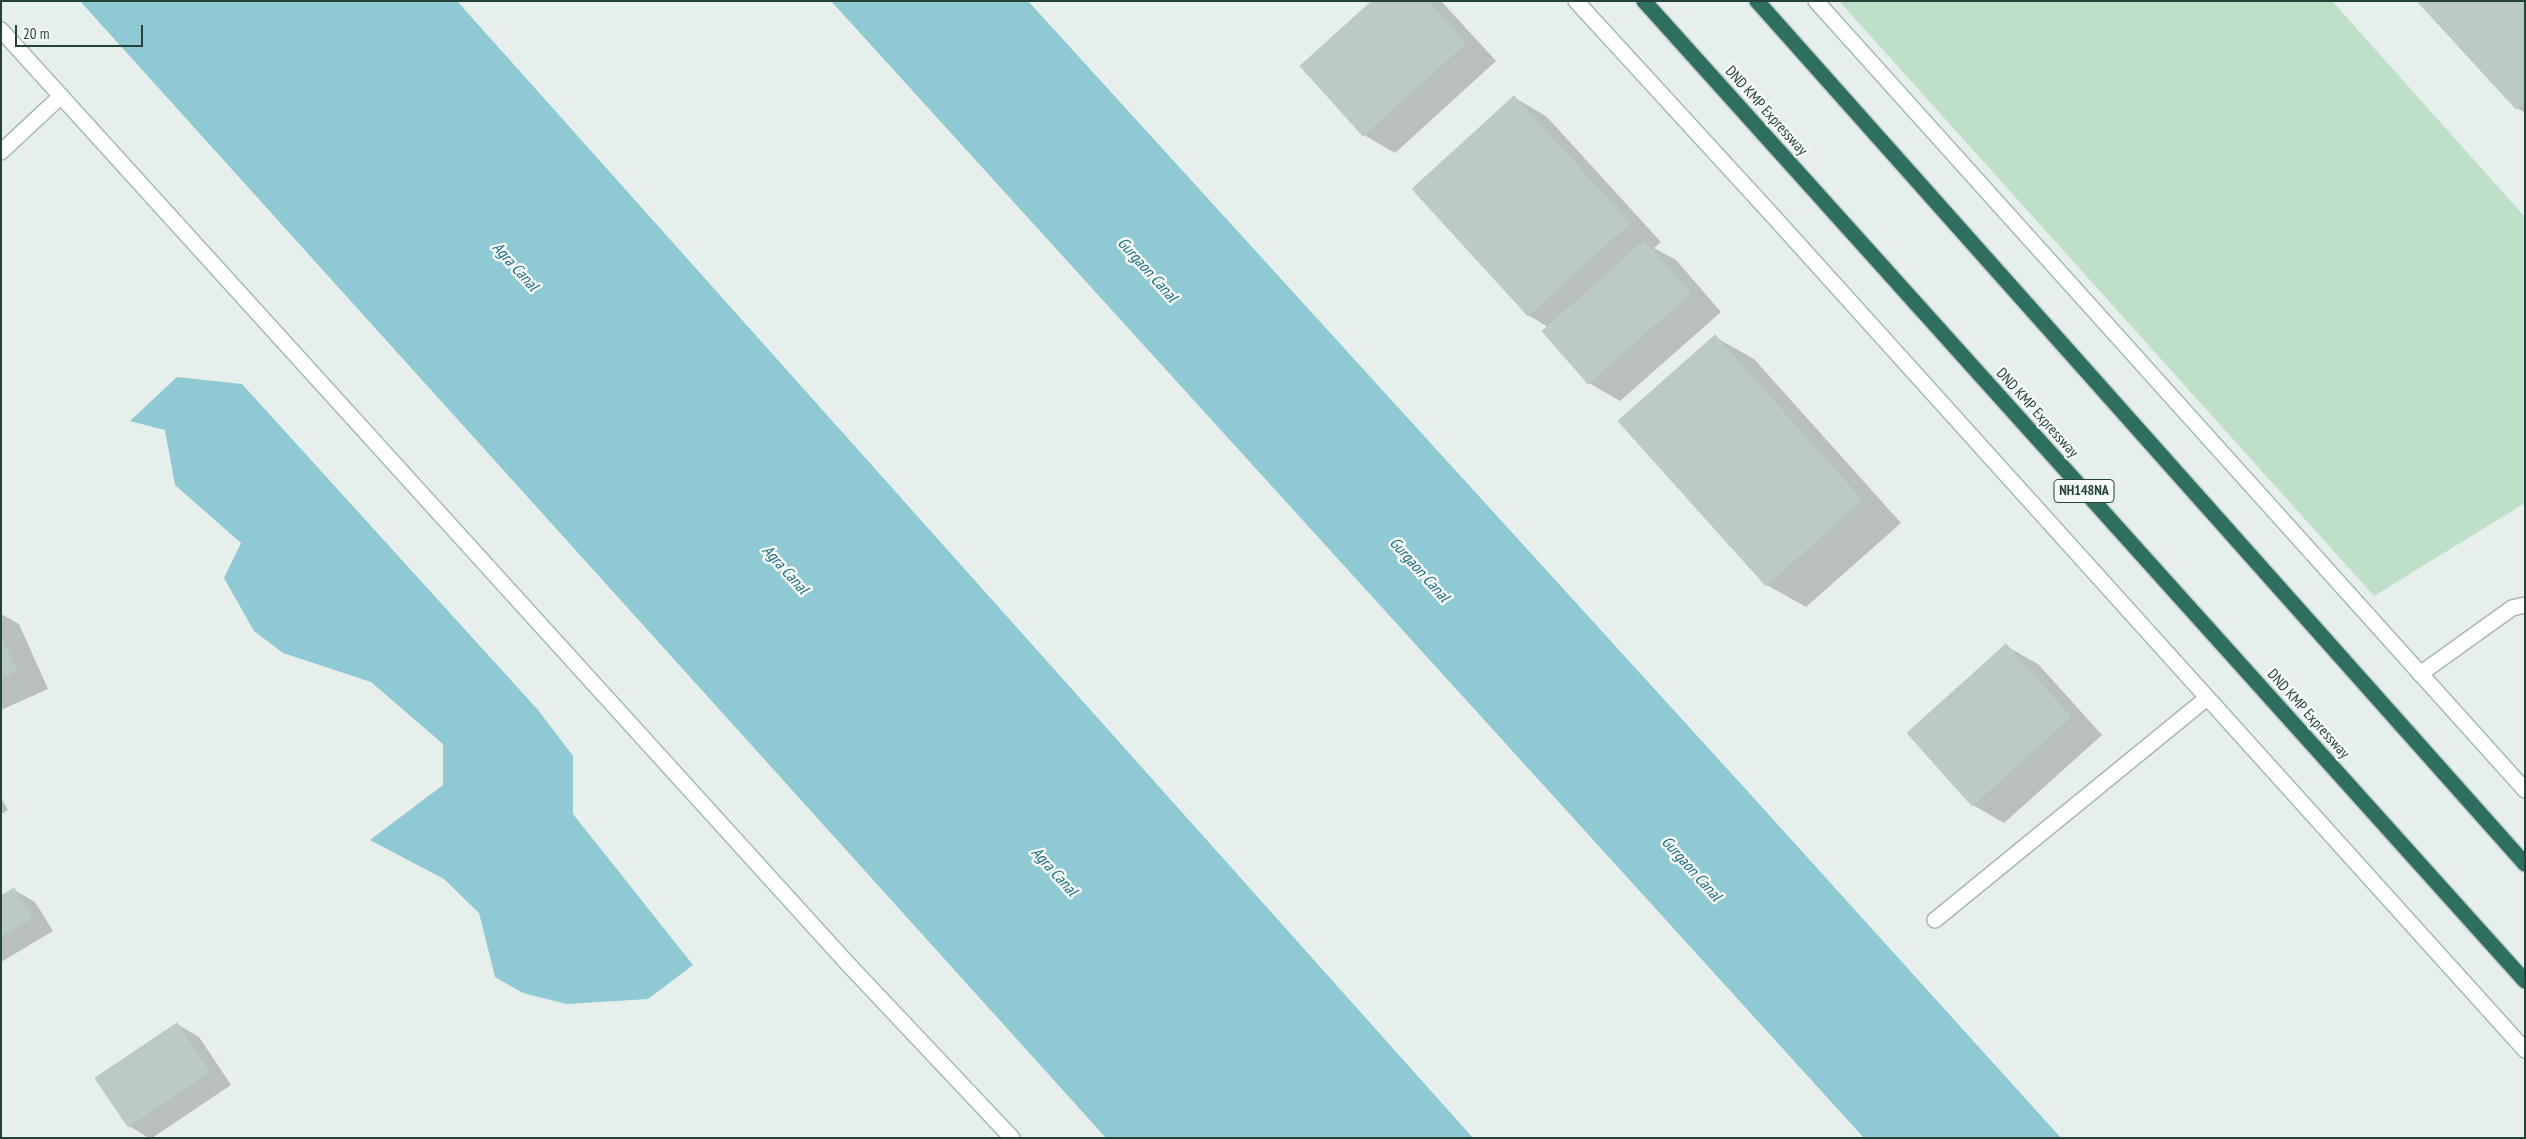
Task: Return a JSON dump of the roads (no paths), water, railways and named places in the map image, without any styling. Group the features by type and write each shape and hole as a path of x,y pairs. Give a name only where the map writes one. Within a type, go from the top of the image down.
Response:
{"highway":[{"name":"DND KMP Expressway","path":"1644,1 2525,981"},
{"path":"1757,1 2525,864"}],"street":[{"path":"1576,1 2525,1050"},
{"path":"1816,1 2525,790"},
{"path":"1,30 842,957 1012,1138"},
{"path":"1,152 60,96"},
{"path":"2420,674 2512,608 2525,605"},
{"path":"1935,920 2207,698"}],"water":[{"name":"Agra Canal","path":"80,1 457,1 1473,1138 1106,1138"},
{"name":"Gurgaon Canal","path":"831,1 1028,1 2061,1138 1864,1138"},
{"path":"177,377 242,384 538,710 573,756 573,814 693,965 648,999 567,1004 523,993 495,977 479,913 444,879 370,840 443,785 443,744 371,682 283,653 254,631 224,578 241,543 175,485 165,430 130,421"}]}
